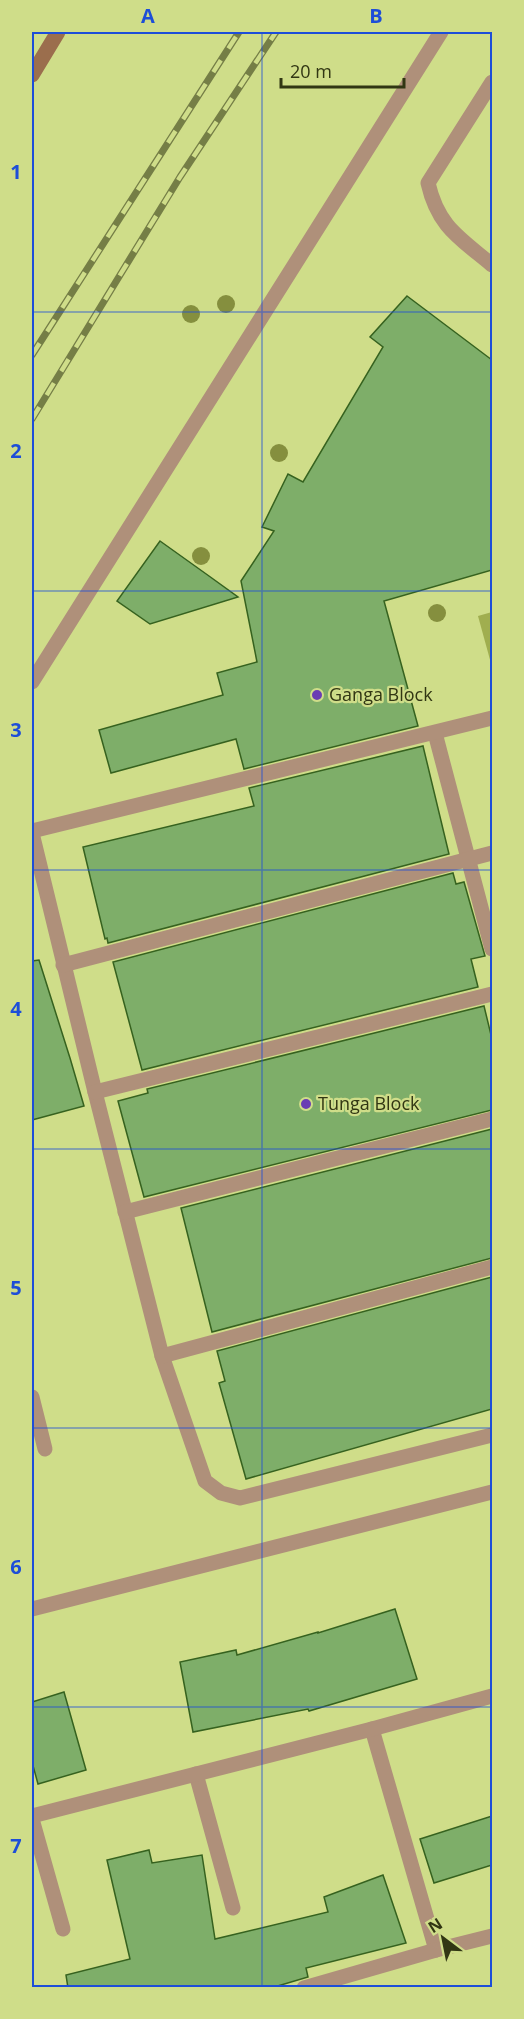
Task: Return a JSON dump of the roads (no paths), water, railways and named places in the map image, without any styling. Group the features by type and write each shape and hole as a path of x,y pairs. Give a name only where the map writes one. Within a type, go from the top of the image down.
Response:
{"street":[{"path":"32,75 58,32"},
{"path":"32,682 441,32"},
{"path":"492,82 428,183 435,209 444,223 492,265"},
{"path":"492,718 32,832 94,1092 162,1356 205,1481 221,1493 240,1498 492,1435"},
{"path":"435,733 492,950"},
{"path":"63,965 492,853"},
{"path":"94,1092 492,994"},
{"path":"125,1212 492,1119"},
{"path":"162,1356 492,1267"},
{"path":"32,1397 45,1449"},
{"path":"32,1609 492,1492"},
{"path":"63,1929 32,1818 372,1729 492,1695"},
{"path":"372,1729 436,1950"},
{"path":"196,1774 233,1908"},
{"path":"304,1988 492,1936"}],"railway":[{"path":"32,355 239,32"},
{"path":"32,419 180,177 276,32"}],"place":[{"name":"Ganga Block","path":"317,695"},
{"name":"Tunga Block","path":"306,1104"}]}
